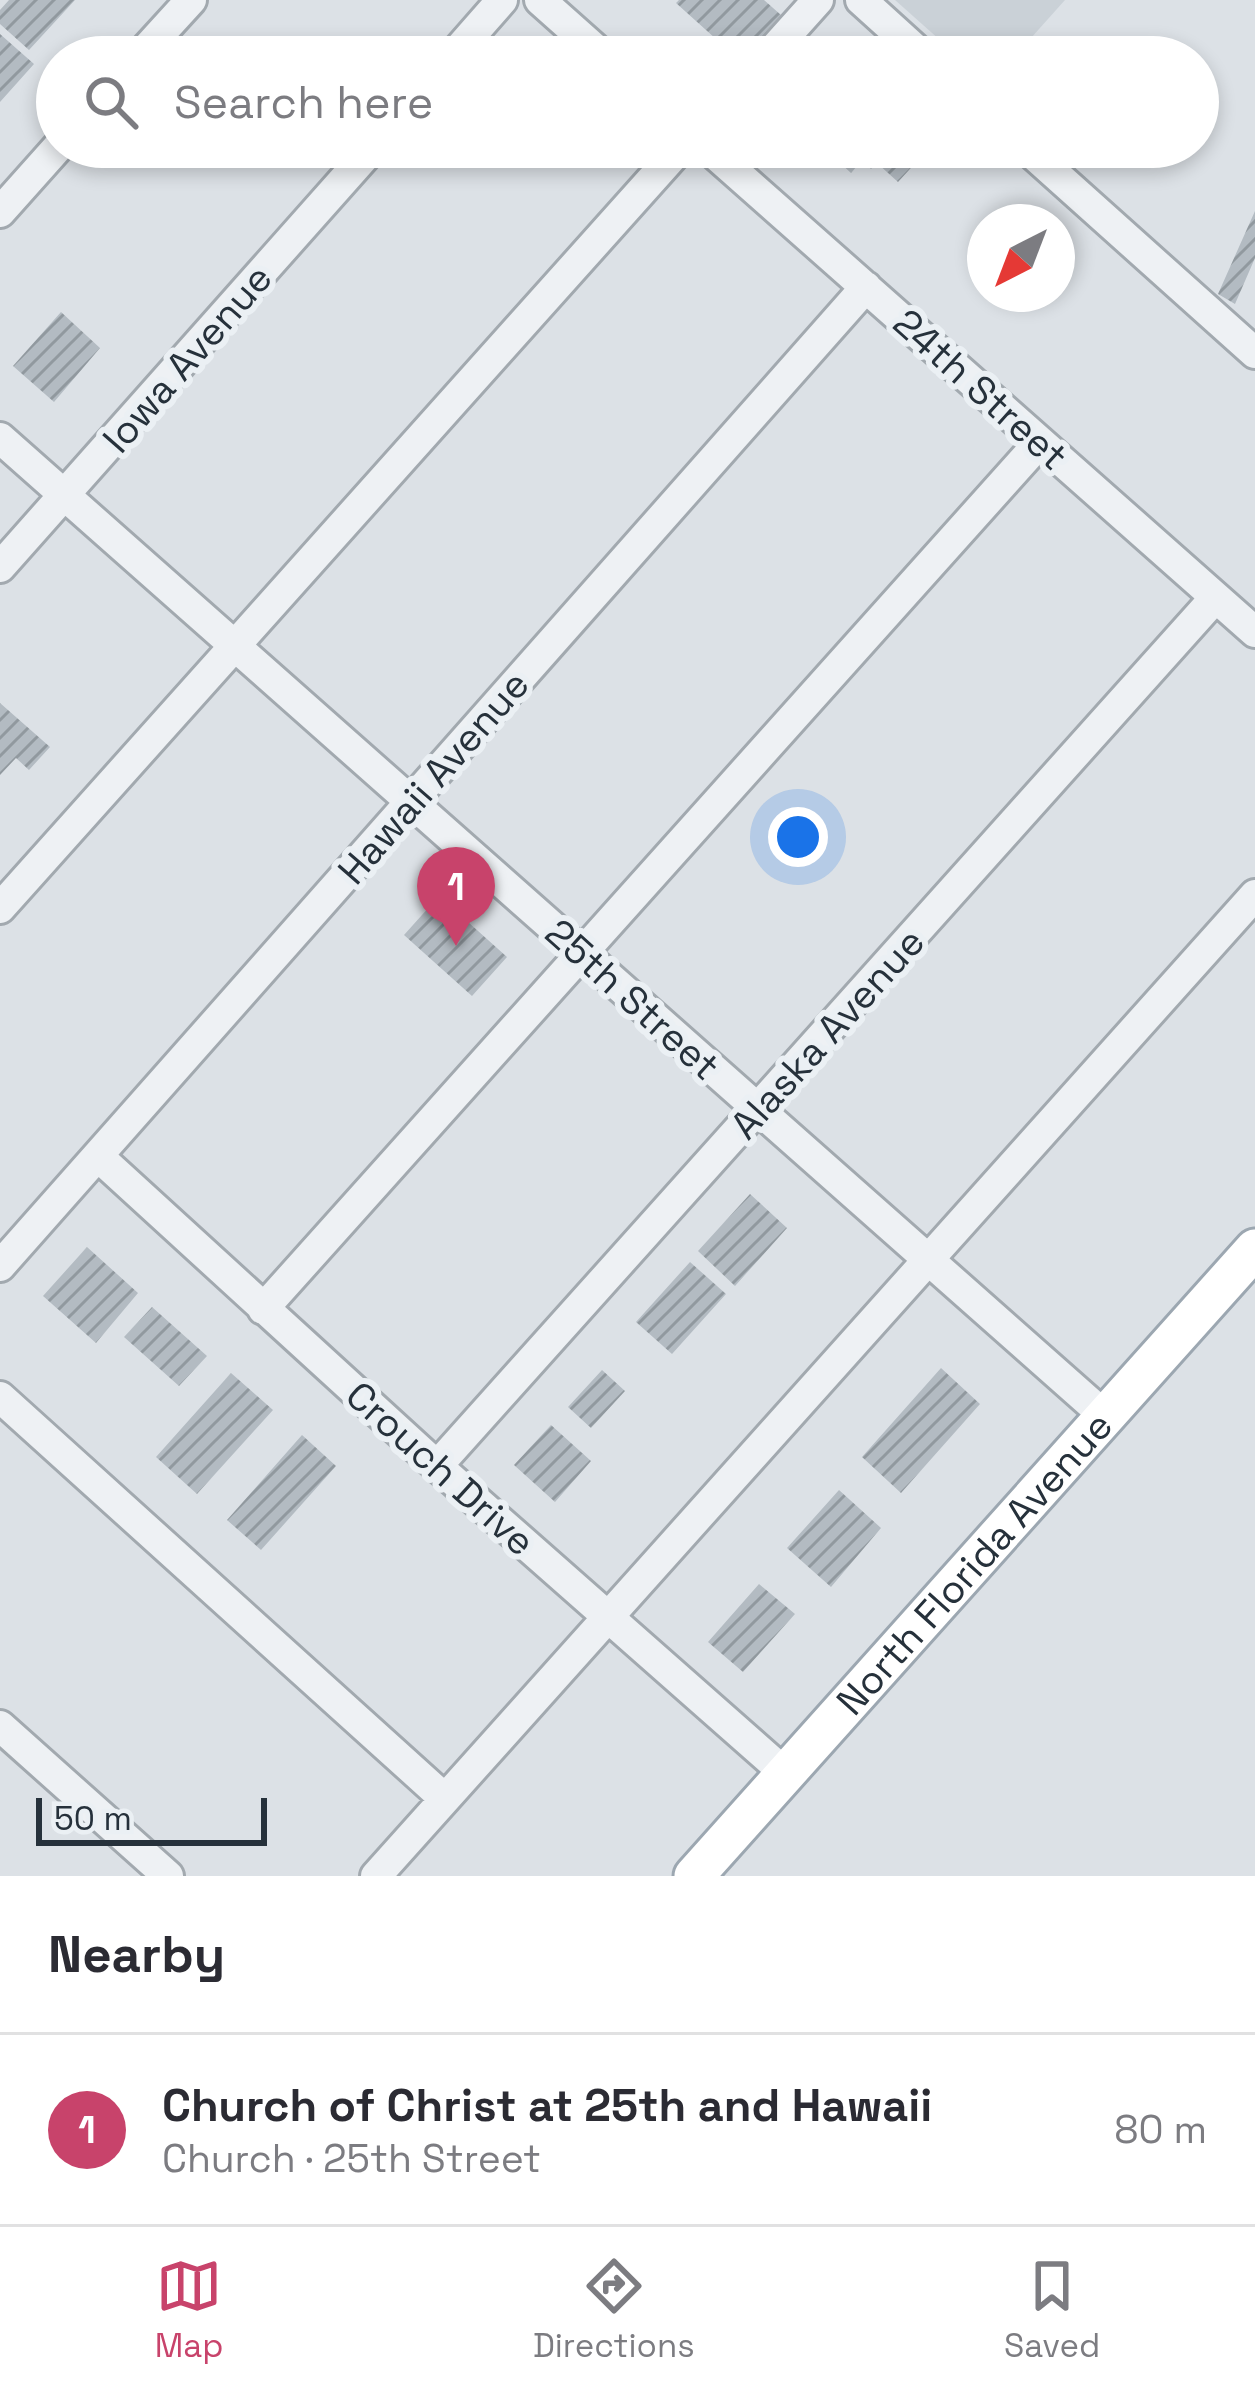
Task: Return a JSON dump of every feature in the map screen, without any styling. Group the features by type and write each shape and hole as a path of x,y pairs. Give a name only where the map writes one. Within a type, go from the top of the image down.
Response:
{"main road":[{"name":"North Florida Avenue","path":"694,1876 1255,1249"}],"street":[{"path":"158,36 190,0"},
{"path":"470,36 502,0"},
{"path":"540,0 580,36"},
{"path":"786,36 818,0"},
{"path":"861,0 901,36"},
{"path":"0,212 39,168"},
{"name":"Iowa Avenue","path":"0,567 355,168"},
{"path":"0,908 662,168"},
{"name":"24th Street","path":"730,168 1255,632"},
{"path":"1048,168 1255,353"},
{"name":"Hawaii Avenue","path":"0,1265 100,1158 866,287"},
{"name":"25th Street","path":"0,438 408,804 1105,1416"},
{"path":"263,1309 1040,442"},
{"name":"Alaska Avenue","path":"437,1466 1215,598"},
{"path":"376,1876 1255,895"},
{"name":"Crouch Drive","path":"100,1158 437,1466 787,1774"},
{"path":"0,1397 445,1799"},
{"path":"0,1726 168,1876"}],"shaded area":[{"path":"895,0 1065,0 1033,36 935,36"}],"building":[{"path":"9,0 75,0 42,36 36,36 29,50 0,24 0,10"},
{"path":"764,0 781,15 762,36 713,36 676,3"},
{"path":"0,34 34,64 0,102"},
{"path":"883,168 911,168 898,182"},
{"path":"1255,211 1255,258 1235,304 1218,294"},
{"path":"61,312 100,348 54,402 13,366"},
{"path":"0,703 50,747 29,770 16,758 0,775"},
{"path":"439,896 507,957 472,996 404,935"},
{"path":"750,1194 787,1228 735,1286 698,1251"},
{"path":"87,1247 138,1293 96,1343 43,1296"},
{"path":"690,1262 726,1294 672,1354 636,1322"},
{"path":"152,1307 207,1356 179,1386 124,1337"},
{"path":"941,1368 980,1404 901,1493 862,1457"},
{"path":"602,1370 625,1391 591,1428 568,1407"},
{"path":"231,1373 273,1410 197,1494 156,1457"},
{"path":"551,1425 591,1461 555,1502 514,1465"},
{"path":"302,1435 336,1466 261,1550 227,1520"},
{"path":"839,1490 881,1528 831,1587 787,1548"},
{"path":"759,1584 795,1614 743,1672 708,1642"}],"place":[{"name":"Church of Christ at 25th and Hawaii","path":"456,946"}]}
